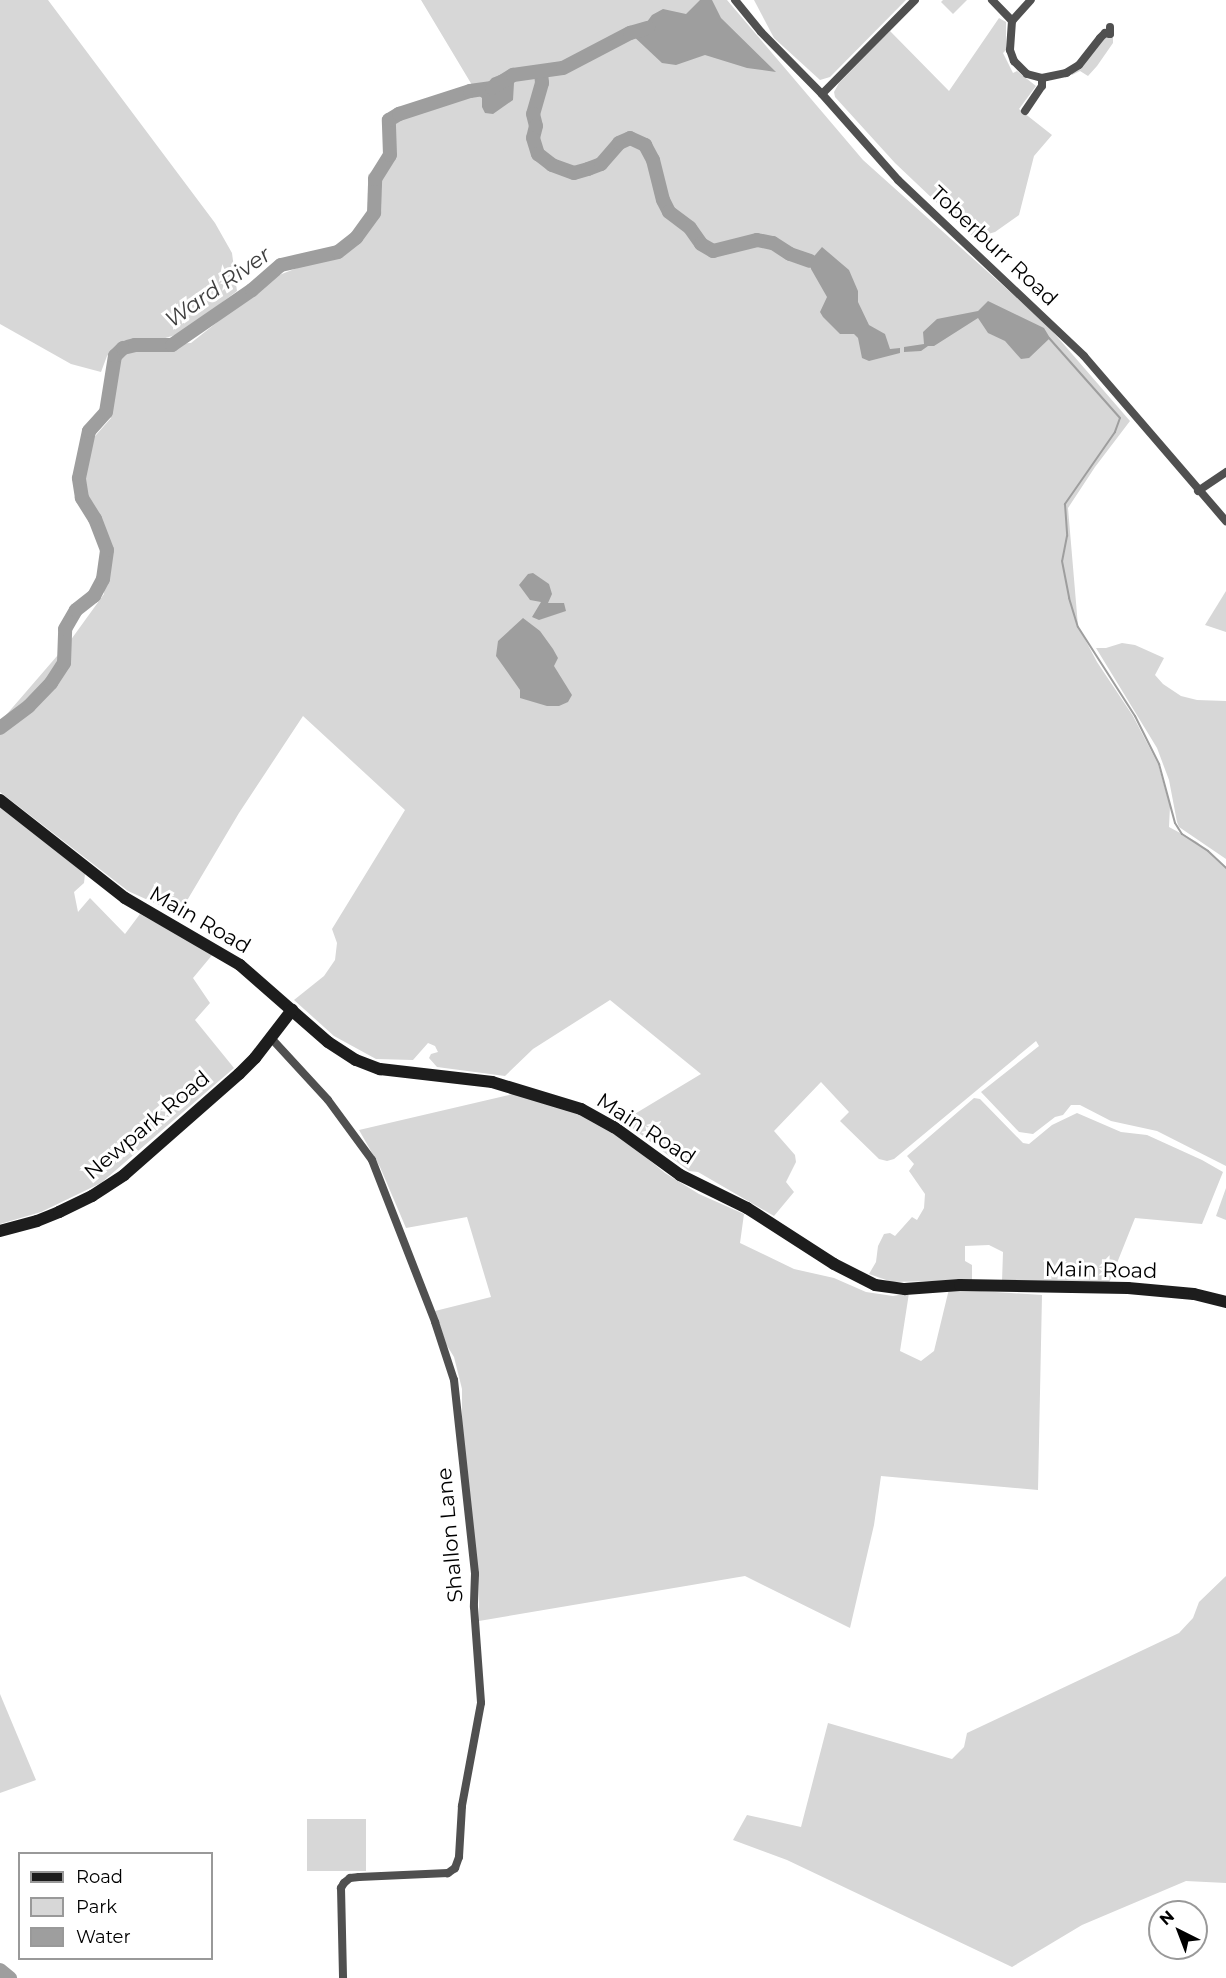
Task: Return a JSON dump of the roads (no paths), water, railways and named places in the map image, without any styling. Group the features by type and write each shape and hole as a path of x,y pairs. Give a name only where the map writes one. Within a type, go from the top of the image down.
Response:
{"main road":[{"name":"Main Road","path":"0,800 125,898 240,965 328,1042 370,1066 492,1082 545,1097 589,1113 614,1127 680,1175 747,1208 834,1263 875,1285 905,1289 960,1285 1128,1288 1194,1294 1226,1302"},
{"name":"Newpark Road","path":"0,1231 37,1221 107,1187 239,1074 292,1010"}],"street":[{"name":"Toberburr Road","path":"735,0 760,32 822,94 898,180 1084,357 1226,521"},
{"path":"822,94 915,0"},
{"path":"992,0 1012,21"},
{"path":"1031,0 1012,21 1010,50 1014,61 1027,74 1042,78 1066,73 1079,65 1105,33 1110,34 1110,27"},
{"path":"1025,105 1042,86 1042,78"},
{"path":"1198,491 1226,472"},
{"name":"Shallon Lane","path":"271,1038 328,1100 372,1160 435,1322 454,1380 475,1574 481,1703 462,1806 459,1857 455,1868 441,1875 359,1877 350,1878 344,1883 341,1888 344,1978"}],"water":[{"path":"700,0 712,0 721,18 776,72 747,68 705,55 676,65 662,63 630,33 644,26 652,15 663,9 686,14"},
{"path":"510,71 523,71 524,79 517,79 514,83 513,100 493,114 485,113 482,98 477,94 479,87 485,86 492,78"},
{"path":"822,247 849,270 858,291 858,302 869,325 885,334 890,349 900,348 900,353 869,361 862,358 858,338 854,334 840,334 823,317 820,312 827,297 811,269 810,261"},
{"path":"988,301 1044,328 1050,338 1029,358 1021,359 1005,341 988,333 978,318 934,346 928,346 921,351 904,352 904,347 924,344 923,332 937,319 978,311"},
{"path":"533,573 549,584 552,594 548,603 564,603 566,611 539,620 532,617 541,602 530,600 519,585 528,574"},
{"path":"523,618 540,631 558,658 554,666 572,695 568,702 559,706 547,706 520,698 520,690 496,656 498,641"}],"waterway":[{"name":"Ward River","path":"0,728 29,706 51,683 64,663 65,629 76,610 94,596 103,579 107,550 95,519 82,498 79,478 89,431 106,412 115,356 123,348 135,345 172,345 252,290 281,265 338,252 356,238 374,213 375,179 390,155 389,120 399,114 470,91 492,88 513,75 563,68 630,33 648,28"},
{"path":"541,73 542,83 533,114 536,126 533,138 538,154 552,165 574,173 588,169 601,164 619,143 630,138 645,145 653,160 663,200 669,212 690,228 701,244 713,251 757,240 773,243 790,254 810,261"},
{"path":"1049,338 1120,418 1115,432 1065,504 1067,536 1062,561 1069,598 1078,627 1135,716 1159,764 1175,823 1182,834 1208,851 1226,868"},
{"name":"Ward River","path":"0,1970 10,1978"}]}
